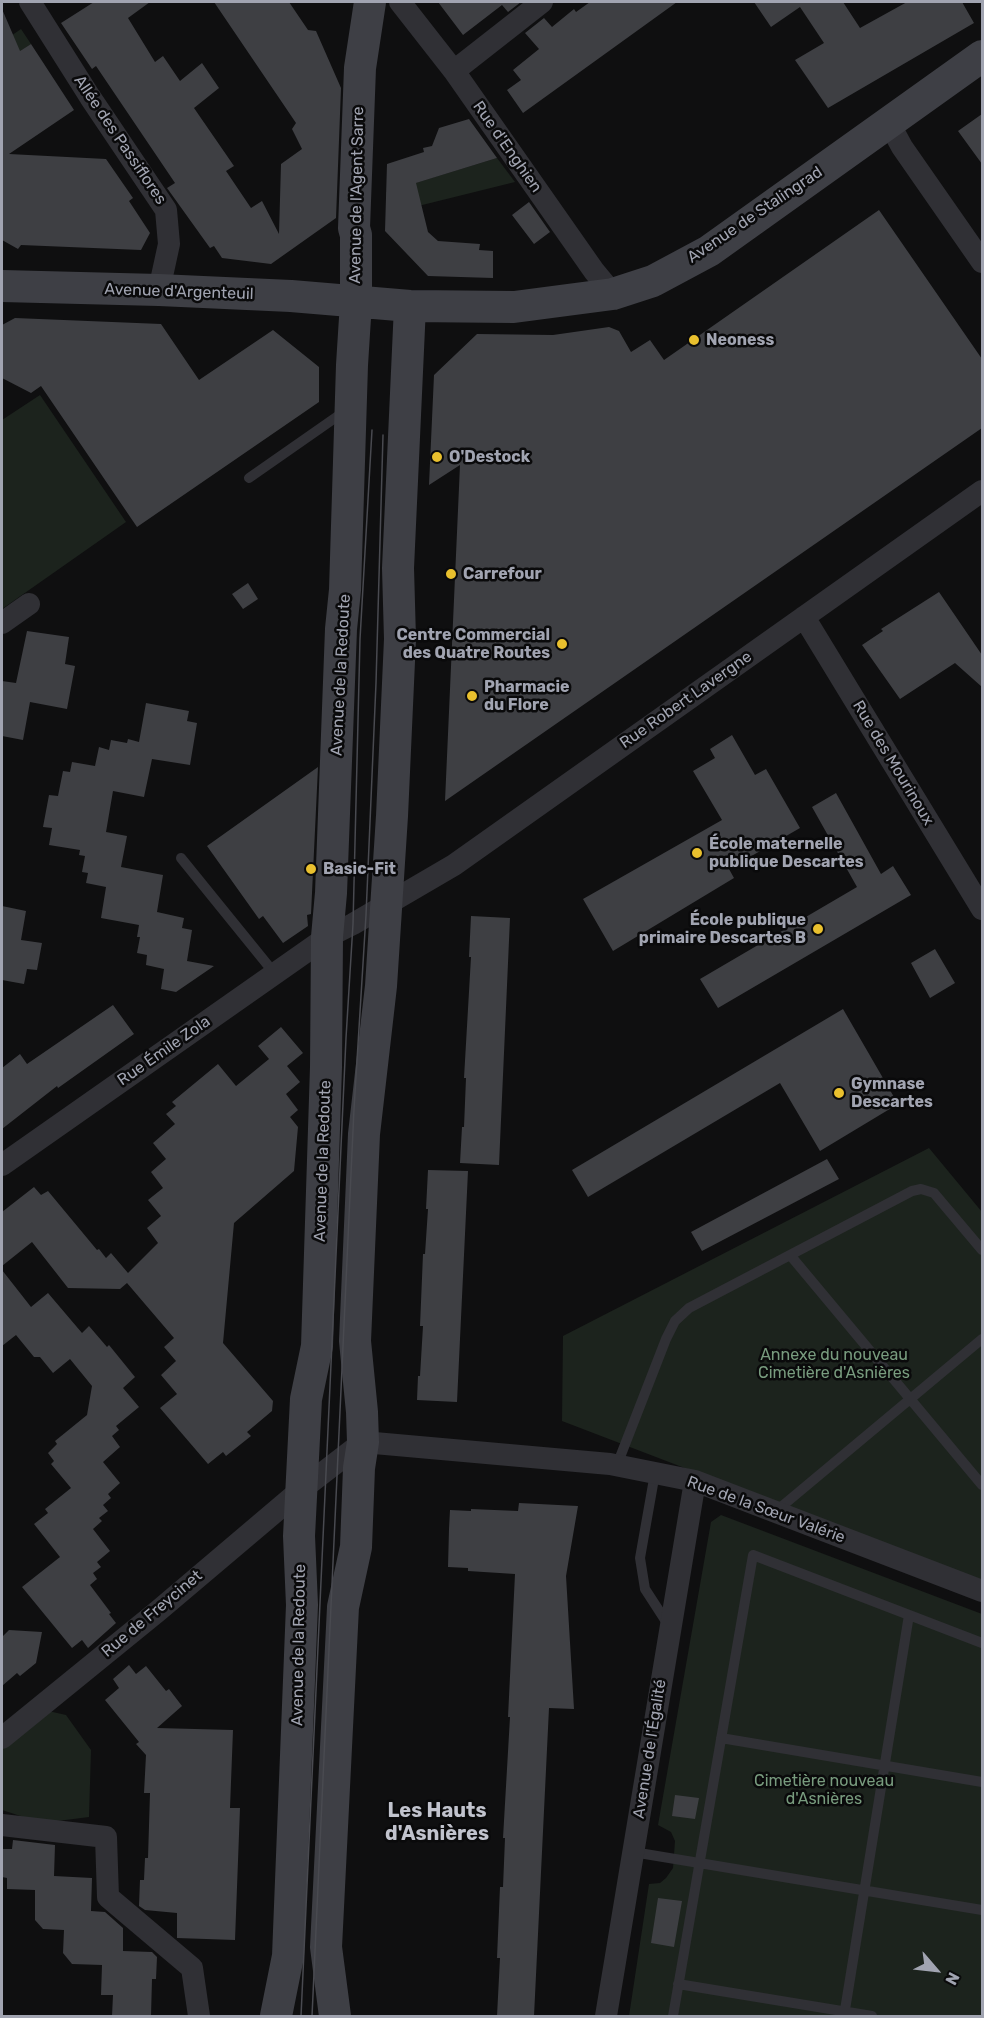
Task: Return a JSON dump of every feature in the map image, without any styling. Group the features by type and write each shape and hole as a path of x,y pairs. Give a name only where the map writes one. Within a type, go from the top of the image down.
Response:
{"main road":[{"name":"Avenue de l'Agent Sarre","path":"356,302 356,235 354,228 360,68 369,7"},
{"name":"Avenue de Stalingrad","path":"356,302 410,306 514,307 613,294 653,281 709,250 982,56"},
{"name":"Avenue d'Argenteuil","path":"2,286 159,290 291,296 356,302"},
{"name":"Avenue de la Redoute","path":"276,2016 288,1956 302,1605 299,1536 306,1399 317,1346 326,1067 327,937 331,892 341,630 345,590 350,407 356,302"},
{"path":"335,2016 326,1947 343,1606 356,1547 358,1468 363,1442 354,1341 364,1134 381,986 387,904 400,659 398,568 410,306"}],"street":[{"name":"Allée des Passiflores","path":"30,2 166,210 169,244 159,290"},
{"name":"Rue d'Enghien","path":"400,2 454,72 594,271 613,294"},
{"path":"454,72 542,2"},
{"path":"888,123 902,147 982,262"},
{"name":"Rue Robert Lavergne","path":"327,937 460,861 982,491"},
{"path":"2,623 29,604"},
{"name":"Rue des Mourinoux","path":"804,617 982,909"},
{"name":"Rue Émile Zola","path":"2,1165 327,937"},
{"name":"Rue de la Sœur Valérie","path":"363,1442 617,1465 695,1481 982,1591"},
{"name":"Rue de Freycinet","path":"2,1738 158,1611 302,1489 363,1442"},
{"name":"Avenue de l'Égalité","path":"606,2016 695,1481"},
{"path":"2,1825 106,1837 108,1897 192,1968 199,2016"}],"lane":[{"path":"249,478 350,407"},
{"path":"181,858 275,974"},
{"path":"617,1465 666,1339 675,1321 689,1308 912,1191 921,1189 934,1193 982,1250"},
{"path":"790,1255 982,1485"},
{"path":"775,1512 982,1339"},
{"path":"655,1473 640,1558 645,1589 670,1629"},
{"path":"673,2016 753,1555 982,1642"},
{"path":"844,2014 909,1615"},
{"path":"721,1738 982,1782"},
{"path":"633,1852 982,1910"},
{"path":"678,1984 844,2014 872,2016"}],"green space":[{"path":"21,29 31,44 2,63 2,42"},
{"path":"497,158 515,182 386,214 386,192"},
{"path":"40,395 126,522 2,609 2,420"},
{"name":"Annexe du nouveau Cimetière d'Asnières","path":"929,1148 982,1212 982,1582 562,1421 563,1336"},
{"name":"Cimetière nouveau d'Asnières","path":"721,1515 982,1614 982,2016 629,2016 649,1884 660,1883 673,1868 675,1841 671,1832 658,1825 711,1522"},
{"path":"44,1710 66,1715 91,1750 89,1817 42,1823 2,1810 2,1748"}],"building":[{"path":"94,2 150,2 128,18 155,62 163,56 180,81 202,63 219,88 194,108 234,166 226,171 251,208 262,201 279,234 281,164 302,149 292,129 296,123 214,2 289,2 308,30 316,31 341,88 336,218 271,264 222,258 214,246 210,248 167,188 175,183 96,66 92,69 61,23"},
{"path":"438,2 521,2 508,12 502,5 463,35"},
{"path":"590,2 677,2 523,113 507,90 521,80 513,70 539,49 525,33 544,18 552,27 574,9 576,12"},
{"path":"754,2 843,2 860,28 907,2 962,2 974,23 828,108 795,60 824,43 800,7 771,27"},
{"path":"2,9 20,51 31,44 74,110 9,154 106,159 133,198 129,201 150,233 141,250 21,245 18,249 2,240"},
{"path":"982,114 982,164 958,131"},
{"path":"469,119 497,158 416,183 428,232 438,241 480,244 479,250 493,251 493,278 428,276 385,231 387,164 424,152 423,148 432,146 439,128"},
{"path":"529,202 550,232 534,244 512,215"},
{"name":"Centre Commercial des Quatre Routes","path":"879,210 982,359 982,428 445,801 460,465 429,485 434,375 477,334 553,335 609,327 619,331 631,352 650,340 664,360"},
{"path":"15,318 161,324 199,380 273,330 319,367 319,402 137,527 41,386 31,393 2,378 2,325"},
{"path":"248,583 258,599 243,609 232,594"},
{"path":"939,592 982,655 982,687 955,663 900,699 862,645 883,631 881,629"},
{"path":"27,631 69,637 65,664 75,666 67,709 30,702 23,740 2,736 2,681 16,683"},
{"path":"146,703 189,711 187,721 197,723 190,765 152,759 144,797 113,791 106,832 127,836 121,867 163,875 157,912 184,918 182,928 192,930 187,961 214,966 176,992 161,989 164,969 146,965 147,955 137,953 140,937 137,937 139,925 101,918 106,887 86,883 88,873 82,872 85,856 79,855 80,850 49,845 52,828 43,827 49,795 58,796 63,771 70,772 72,762 95,766 99,747 109,750 111,740 127,743 128,739 139,742"},
{"name":"École maternelle publique Descartes","path":"732,735 755,775 766,769 800,828 729,869 734,878 613,951 583,899 722,820 693,771 715,758 710,749"},
{"path":"318,767 311,914 307,915 308,926 283,943 263,916 259,919 207,846"},
{"name":"École publique primaire Descartes B","path":"836,793 881,874 893,866 911,895 718,1008 700,979 857,887 812,807"},
{"path":"2,906 26,911 21,940 42,943 37,970 27,969 24,984 2,980"},
{"path":"471,916 510,918 499,1165 460,1163 462,1127 464,1127"},
{"path":"935,949 955,983 930,998 911,963"},
{"path":"113,1005 134,1034 58,1088 57,1086 2,1129 2,1068 20,1054 27,1064"},
{"name":"Gymnase Descartes","path":"843,1009 898,1104 820,1151 780,1083 588,1197 572,1170"},
{"path":"281,1027 303,1053 287,1066 300,1082 286,1094 298,1110 290,1117 298,1127 294,1171 234,1223 223,1343 273,1401 272,1411 247,1432 251,1436 226,1456 223,1452 208,1464 160,1408 177,1394 161,1375 176,1361 164,1347 174,1338 127,1283 120,1289 68,1288 32,1242 2,1266 2,1212 34,1187 41,1195 48,1191 97,1250 99,1249 106,1258 111,1253 128,1273 158,1243 147,1228 161,1216 148,1200 163,1188 151,1172 166,1159 153,1143 175,1124 166,1114 176,1106 172,1102 218,1064 236,1086 269,1059 258,1046"},
{"path":"827,1159 839,1179 702,1251 691,1232"},
{"path":"428,1170 468,1171 457,1402 417,1400 423,1326 420,1326 423,1254 425,1254 428,1209 426,1209"},
{"path":"2,1270 31,1307 48,1293 82,1333 89,1326 107,1347 109,1345 135,1377 123,1388 139,1407 116,1426 119,1430 112,1436 120,1447 103,1462 120,1483 108,1494 111,1498 103,1505 108,1511 99,1518 102,1521 93,1529 110,1551 97,1562 101,1567 93,1573 97,1579 90,1585 116,1623 88,1648 82,1640 72,1648 22,1587 60,1557 34,1524 48,1513 45,1509 71,1488 51,1464 54,1461 48,1453 57,1444 55,1441 87,1415 92,1386 70,1359 53,1373 40,1357 34,1357 16,1335 2,1346"},
{"path":"519,1503 578,1506 566,1576 574,1709 549,1708 534,2016 497,2016 500,1958 497,1958 500,1887 503,1887 505,1838 503,1838 515,1574 468,1571 468,1568 448,1567 449,1529 450,1510 518,1511"},
{"path":"9,1630 42,1632 36,1663 20,1676 17,1673 2,1686 2,1637"},
{"path":"129,1665 136,1674 146,1666 166,1691 169,1689 182,1706 157,1728 233,1730 230,1808 240,1808 235,1940 177,1938 177,1913 145,1910 139,1906 140,1880 144,1880 145,1858 148,1858 150,1793 144,1793 146,1755 136,1744 139,1742 105,1700 119,1688 113,1679"},
{"path":"675,1795 699,1798 695,1819 672,1816"},
{"path":"13,1840 55,1845 54,1876 92,1878 91,1911 105,1912 123,1928 123,1951 152,1952 157,1957 156,1979 152,1979 151,2016 112,2016 113,1995 101,1995 102,1965 72,1964 63,1953 64,1930 43,1929 35,1920 35,1890 7,1889 7,1878 2,1877 2,1849 12,1849"},
{"path":"658,1898 682,1901 674,1947 651,1943"}],"tram line":[{"path":"301,2016 353,924 360,639 372,430"},
{"path":"312,2016 354,1109 366,915 383,435"}],"place":[{"name":"Neoness","path":"694,340"},
{"name":"O'Destock","path":"437,457"},
{"name":"Carrefour","path":"451,574"},
{"name":"Centre Commercial des Quatre Routes","path":"562,644"},
{"name":"Pharmacie du Flore","path":"472,696"},
{"name":"École maternelle publique Descartes","path":"697,853"},
{"name":"Basic-Fit","path":"311,869"},
{"name":"École publique primaire Descartes B","path":"818,929"},
{"name":"Gymnase Descartes","path":"839,1093"}],"district":[{"name":"Les Hauts d'Asnières","path":"437,1822"}]}
